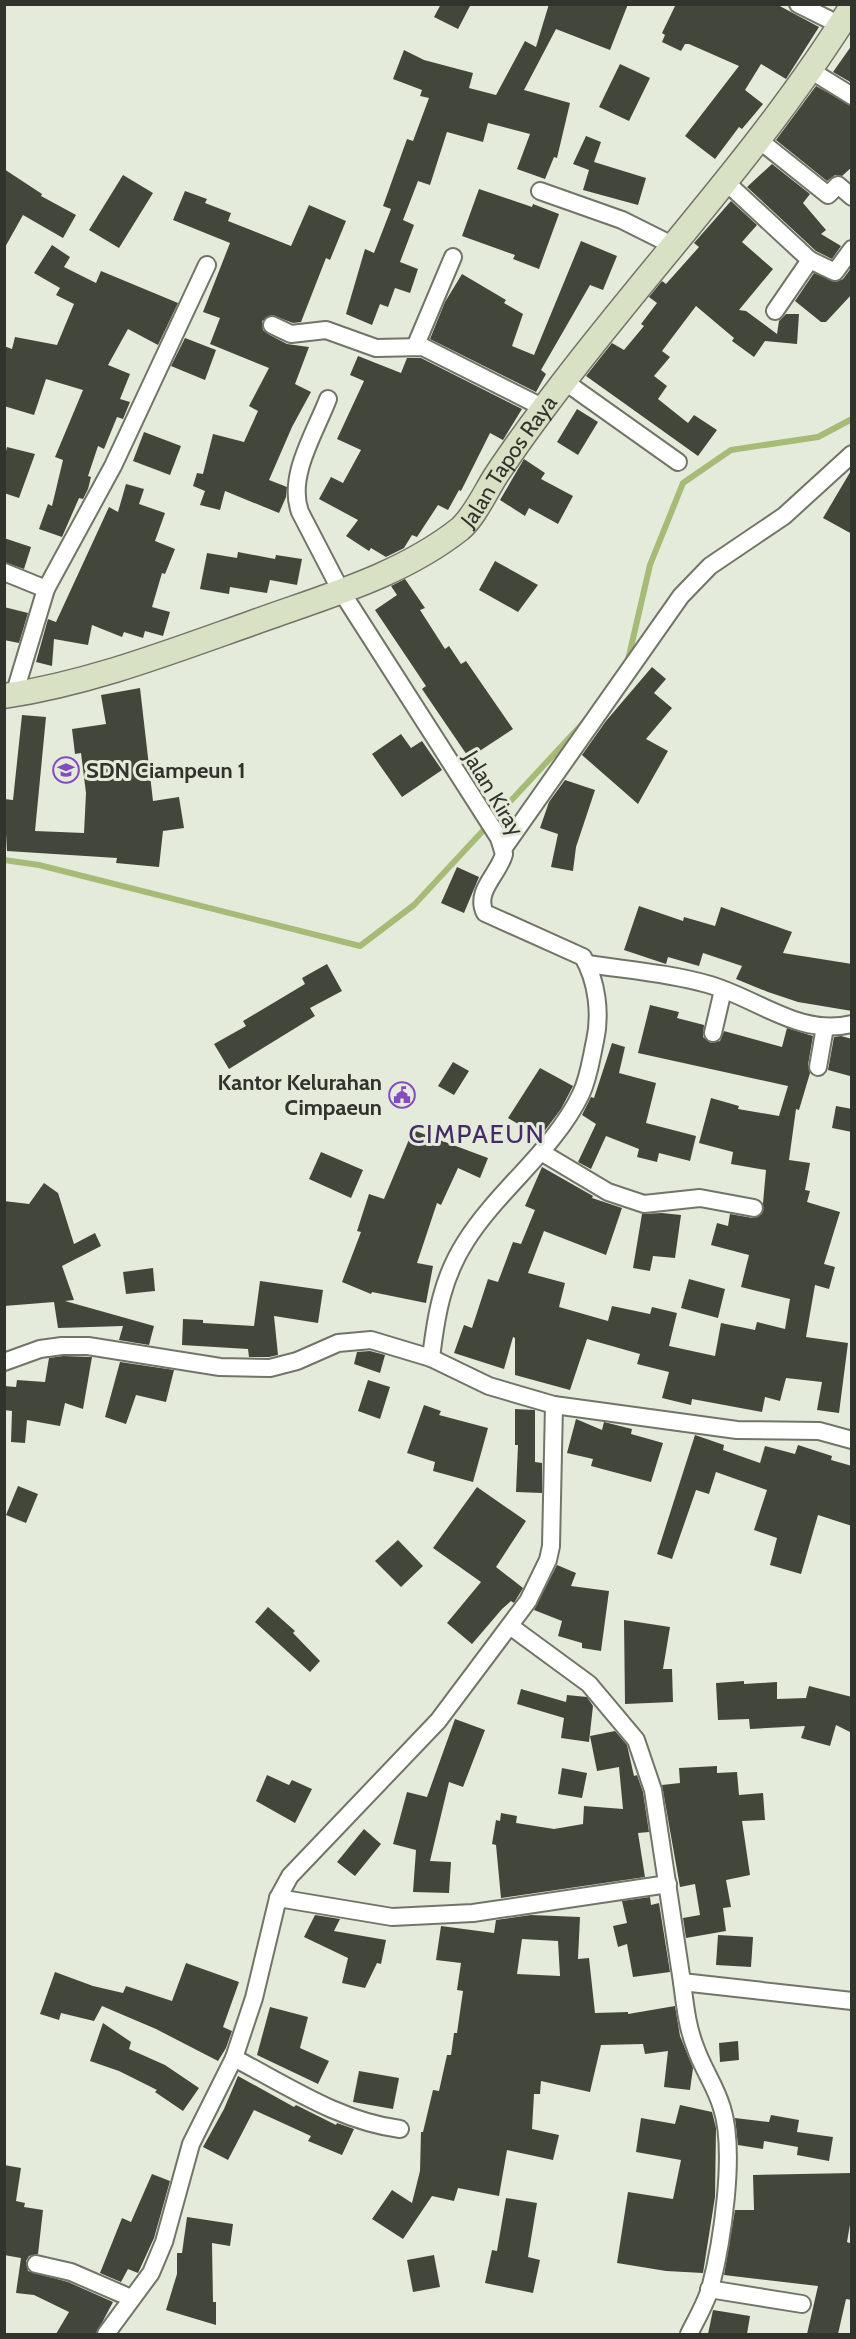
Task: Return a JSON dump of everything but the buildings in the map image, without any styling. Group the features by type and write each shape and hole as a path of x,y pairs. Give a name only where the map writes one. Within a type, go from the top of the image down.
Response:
{"main road":[{"name":"Jalan Tapos Raya","path":"9,695 58,687 136,664 341,591 388,573 427,552 463,526 564,381 727,183 810,70 846,15"}],"street":[{"path":"798,4 846,15"},
{"path":"810,70 852,96"},
{"path":"759,140 828,195 838,185 852,197"},
{"path":"727,183 810,260 835,272 852,249"},
{"path":"540,191 622,220 674,246"},
{"path":"415,346 453,257"},
{"path":"775,311 810,260"},
{"path":"9,695 46,589 113,466 207,265"},
{"path":"272,325 291,334 326,330 376,348 415,346 432,351 544,408"},
{"path":"564,381 678,462"},
{"name":"Jalan Kiray","path":"328,399 295,491 300,512 341,591 501,844 502,861 483,893 481,905 485,913 574,950 588,964"},
{"path":"501,844 681,596 710,566 784,516 852,454"},
{"path":"4,572 46,589"},
{"path":"431,1358 436,1314 451,1268 466,1240 576,1105 591,1066 598,1026 597,1003 588,964 698,981 797,1022 825,1026 852,1024"},
{"path":"712,1033 723,990"},
{"path":"818,1067 825,1026"},
{"path":"540,1152 608,1192 644,1204 700,1198 754,1208"},
{"path":"4,1362 40,1349 70,1346 220,1367 270,1368 297,1361 338,1343 371,1340 431,1358 489,1386 554,1405 737,1430 819,1431 852,1440"},
{"path":"106,2334 151,2273 164,2242 191,2144 234,2058 254,1998 278,1898 290,1876 438,1721 510,1626 540,1580 551,1546 554,1405"},
{"path":"510,1626 589,1684 636,1740 653,1790 686,2018 696,2049 723,2108 726,2130 727,2191 710,2289 689,2334"},
{"path":"278,1898 392,1917 473,1913 668,1884"},
{"path":"682,1982 852,2001"},
{"path":"234,2058 340,2114 373,2125 400,2129"},
{"path":"36,2264 65,2270 131,2298"},
{"path":"710,2289 802,2304"}],"waterway":[{"path":"628,660 650,565 683,483 731,450 818,437 852,419"},
{"path":"4,860 39,865 360,946 414,905 584,722"}],"place":[{"name":"SDN Ciampeun 1","path":"66,770"},
{"name":"Kantor Kelurahan Cimpaeun","path":"402,1095"}],"district":[{"name":"CIMPAEUN","path":"477,1134"}]}
